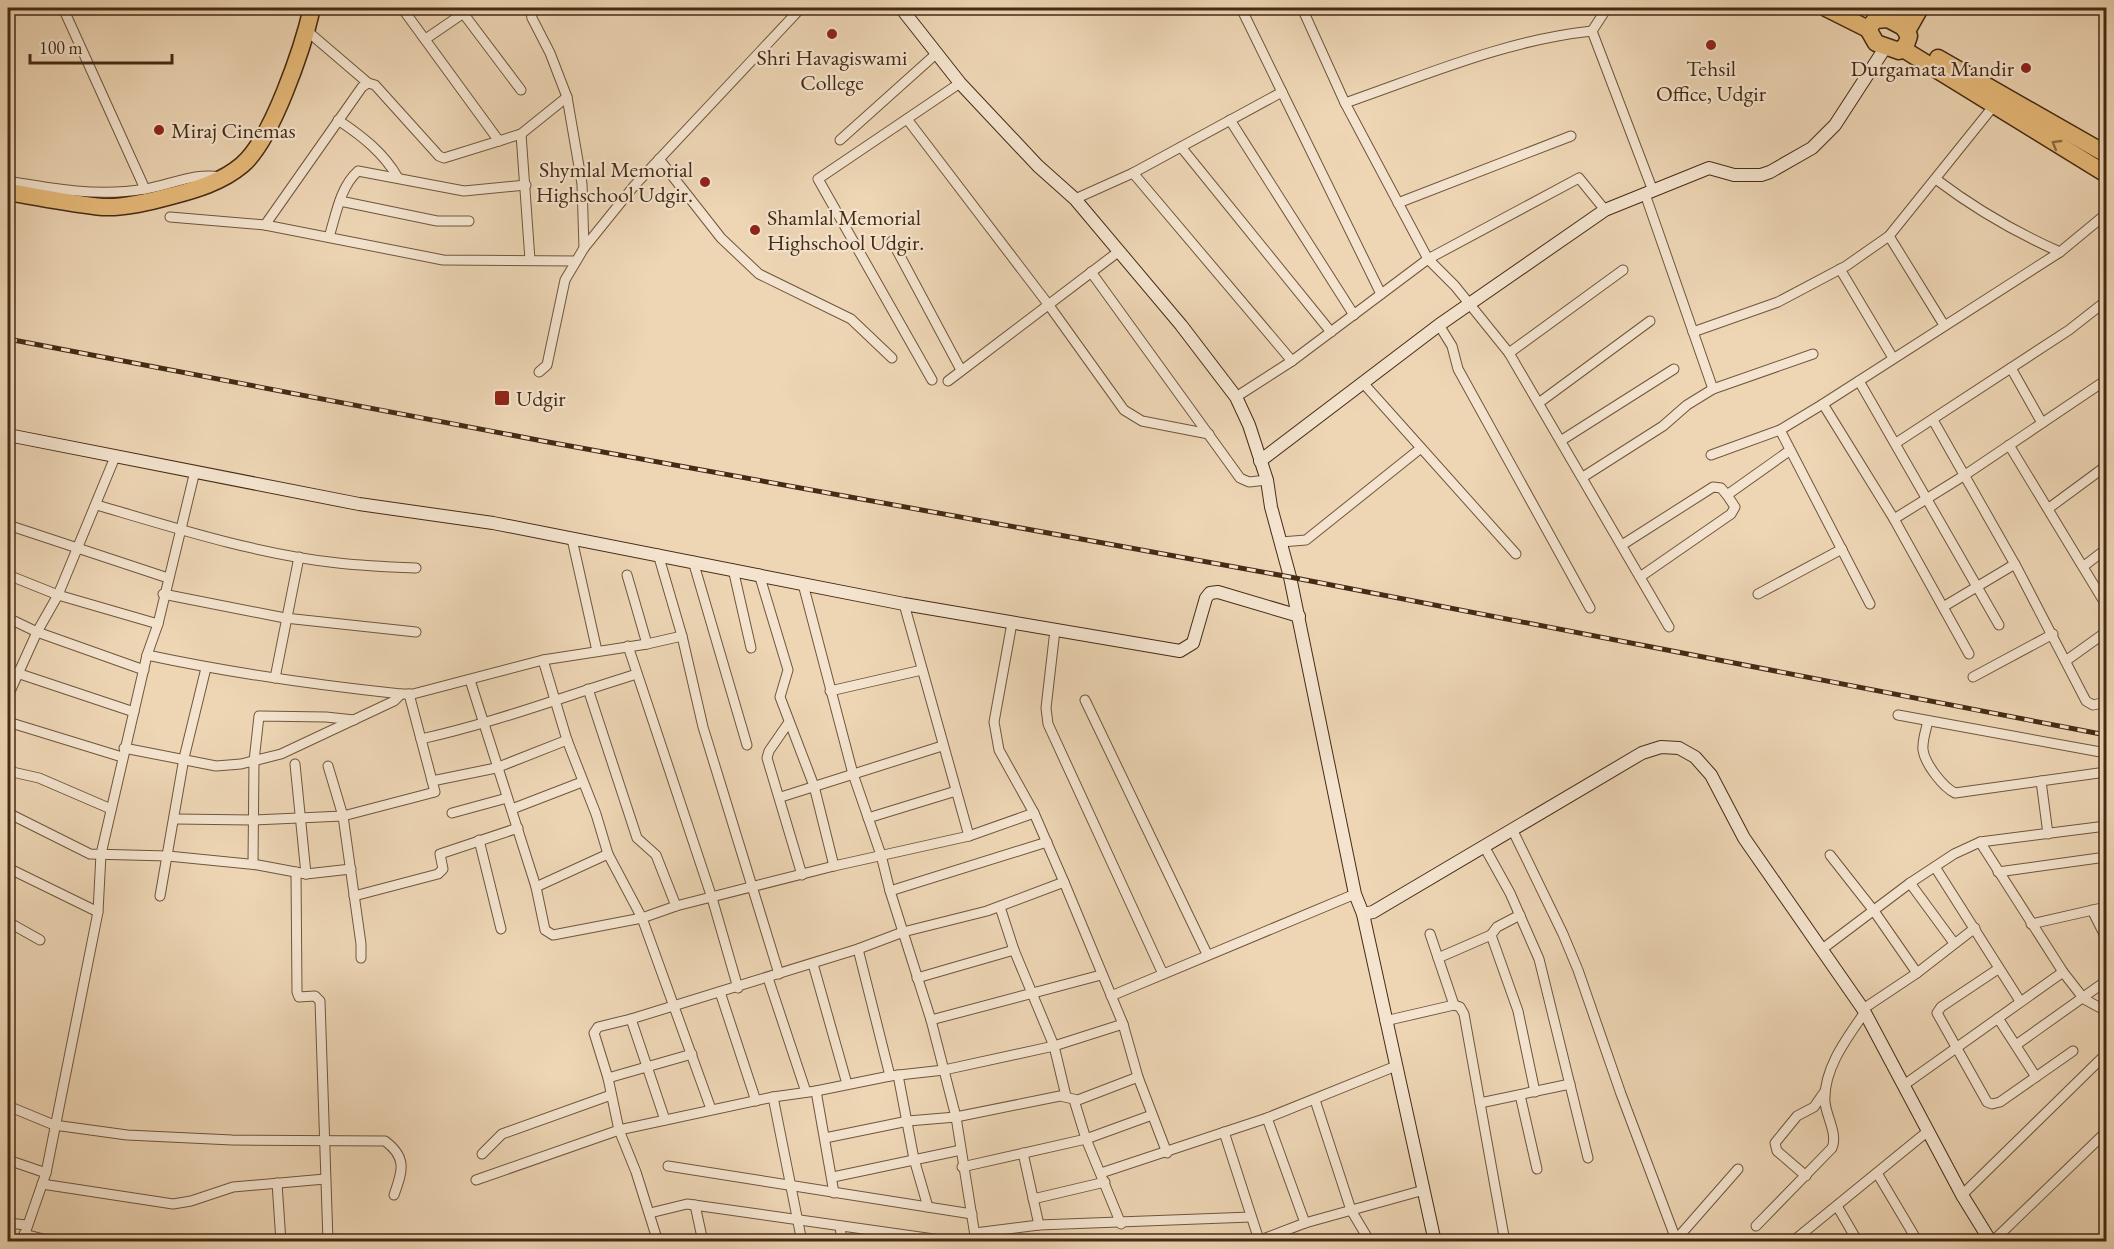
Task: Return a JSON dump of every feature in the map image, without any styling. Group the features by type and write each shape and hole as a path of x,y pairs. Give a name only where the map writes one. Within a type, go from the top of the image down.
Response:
{"highway":[{"path":"8,192 105,207 146,203 199,189 242,165 261,142 287,85 312,8"},
{"path":"1826,8 1869,26"},
{"path":"1842,8 1869,26 1872,39 1893,51 1920,8"},
{"path":"1904,36 1906,8"},
{"path":"1869,26 1880,19 2106,174"},
{"path":"1998,100 2106,154"}],"street":[{"path":"63,8 145,189"},
{"path":"402,8 427,38 499,141"},
{"path":"530,8 532,18 550,53 567,97 582,183 584,248"},
{"path":"539,372 547,365 565,280 584,248 634,186 801,8"},
{"path":"901,8 960,83 1038,166 1075,199 1181,325 1236,397 1249,425 1267,480 1299,616 1355,894 1363,914 1435,1242"},
{"path":"1241,8 1381,294"},
{"path":"1302,8 1345,103 1428,258 1509,353 1540,402 1669,627"},
{"path":"1592,31 1607,8"},
{"path":"427,38 467,10 521,90"},
{"path":"306,30 368,83 375,85 439,156 444,158 521,134 567,97"},
{"path":"1345,103 1518,43 1556,35 1592,31"},
{"path":"1592,31 1649,192 1713,389"},
{"path":"1260,461 1439,325 1605,210 1708,168 1734,175 1761,175 1812,148 1835,126 1885,48"},
{"path":"840,140 937,53"},
{"path":"265,225 338,120 362,87 368,83"},
{"path":"932,380 818,179 960,83"},
{"path":"1075,199 1133,173 1282,92"},
{"path":"1693,332 1778,302 1840,269 1889,236 1937,180 1998,100"},
{"path":"906,119 1131,416 1209,434"},
{"path":"338,120 360,135 385,158 398,178"},
{"path":"1230,120 1354,315"},
{"path":"521,134 530,260"},
{"path":"1398,203 1571,136"},
{"path":"1181,147 1331,332"},
{"path":"659,159 721,238 759,274 851,319 892,358"},
{"path":"329,237 340,201 351,177 358,171 464,190 526,185"},
{"path":"1133,173 1292,361"},
{"path":"8,181 97,194 145,189 197,176 222,177"},
{"path":"1236,397 1292,361 1428,258 1579,178 1605,210"},
{"path":"1937,180 1957,195 2033,240 2060,252"},
{"path":"340,201 426,219 469,221"},
{"path":"1711,455 1780,430 1823,404 2060,252 2106,214"},
{"path":"170,217 265,225 443,260 576,261"},
{"path":"1889,236 1944,325"},
{"path":"892,241 961,370"},
{"path":"948,381 1118,252"},
{"path":"1840,269 1893,358"},
{"path":"1509,353 1623,270"},
{"path":"1091,272 1240,478 1249,482 1267,480"},
{"path":"1896,443 2011,368 2106,301"},
{"path":"1540,402 1650,321"},
{"path":"1439,325 1452,346 1458,369 1590,608"},
{"path":"1583,477 1663,426 1687,405 1713,389 1813,354"},
{"path":"2011,368 2042,423"},
{"path":"1562,440 1674,369"},
{"path":"1894,519 1965,475 2106,380"},
{"path":"1860,381 1999,625"},
{"path":"1364,384 1516,554"},
{"path":"1823,404 1894,519 1970,654"},
{"path":"1933,420 2015,564 2067,660 2086,701 2093,705 2106,702"},
{"path":"1780,430 1869,604"},
{"path":"8,435 359,504 493,523 904,604 1180,651 1193,643 1206,598 1210,593 1218,592 1299,616"},
{"path":"2009,445 2106,605"},
{"path":"1281,542 1306,540 1421,448"},
{"path":"1727,495 1789,451"},
{"path":"8,696 37,632 58,595 115,457"},
{"path":"2049,508 2106,466"},
{"path":"24,1233 46,1173 98,912 101,854 123,753 147,654 158,624 163,594 195,471"},
{"path":"1622,545 1713,487 1721,488 1735,507 1731,514 1640,577"},
{"path":"97,505 180,530 298,557 339,563 416,568"},
{"path":"8,525 42,534 76,549 168,578"},
{"path":"572,538 597,651"},
{"path":"1758,594 1842,549"},
{"path":"2084,566 2106,549"},
{"path":"658,554 682,636 703,728 779,974"},
{"path":"275,678 298,557"},
{"path":"693,561 747,745"},
{"path":"1943,607 2015,564"},
{"path":"733,569 751,648"},
{"path":"759,574 788,670 780,697 814,786 834,866"},
{"path":"8,575 58,595 158,624"},
{"path":"627,575 647,645"},
{"path":"803,584 853,774 881,855 890,891 931,1020 956,1117 976,1237 1039,1225 1121,1224 1251,1217"},
{"path":"163,594 285,618 416,632"},
{"path":"904,604 969,836"},
{"path":"8,618 37,632 144,670"},
{"path":"1012,623 994,722 999,750 1034,813 1064,882 1123,1024 1138,1077 1167,1153"},
{"path":"1056,630 1046,708 1048,724 1163,974"},
{"path":"2067,660 2106,632"},
{"path":"1973,677 2053,634"},
{"path":"147,654 206,668 405,694 470,680 543,660 647,645 682,636"},
{"path":"628,646 712,898 738,988"},
{"path":"543,660 567,740 596,814 608,854 642,918 711,1108"},
{"path":"160,896 184,758 206,668"},
{"path":"8,670 134,712"},
{"path":"830,691 922,670"},
{"path":"421,739 483,725 554,699 637,674"},
{"path":"470,680 496,768 512,809 536,887 545,930 553,935 642,918 676,906 834,866 969,836 1034,813"},
{"path":"588,689 637,838 656,855 676,906"},
{"path":"8,722 123,753 184,758 216,766 254,761 281,754 405,694"},
{"path":"175,819 253,820 343,816 435,792 421,739 405,694"},
{"path":"1085,699 1207,954"},
{"path":"1898,715 2106,753"},
{"path":"253,864 254,761 259,716 326,717 354,720"},
{"path":"1928,721 1923,752 1947,789 1955,793 2106,772"},
{"path":"789,722 769,751 767,758 781,797 802,875"},
{"path":"432,782 496,768 567,740"},
{"path":"781,797 942,746"},
{"path":"1363,914 1373,912 1485,848 1642,753 1661,747 1679,748 1695,757 1711,775 1744,838 1864,1011 1962,1195 1991,1242 2106,1132"},
{"path":"295,764 300,818 301,873 297,992 299,997 315,996 320,1001 328,1241"},
{"path":"328,766 343,816 361,958"},
{"path":"8,771 39,778 111,809"},
{"path":"2041,781 2048,834"},
{"path":"512,809 582,782"},
{"path":"868,818 956,791"},
{"path":"452,813 507,798"},
{"path":"8,813 90,854 168,856 253,864 301,873 351,869"},
{"path":"1821,950 1910,883 1980,842 2106,826"},
{"path":"354,896 438,874 442,869 440,854 518,828"},
{"path":"1513,831 1554,914 1578,970 1621,1094 1678,1242"},
{"path":"479,840 501,929"},
{"path":"890,891 1047,842"},
{"path":"1980,842 2063,972 2084,999 2106,1011"},
{"path":"1485,848 1520,915 1539,959 1588,1158"},
{"path":"536,887 608,854"},
{"path":"1830,855 1874,911 1917,973"},
{"path":"1998,872 2106,856"},
{"path":"1935,867 2020,1001"},
{"path":"8,868 98,912"},
{"path":"658,1242 650,1213 619,1130 608,1078 594,1031 598,1027 738,988 903,932 1000,906 1064,882"},
{"path":"1910,883 1954,943"},
{"path":"1111,996 1355,894"},
{"path":"1000,906 1014,950 1054,1046 1070,1098 1121,1224"},
{"path":"2031,924 2106,907"},
{"path":"2092,910 2106,938"},
{"path":"1438,958 1491,935 1497,927 1520,915"},
{"path":"8,922 40,940"},
{"path":"1756,1226 1832,1148 1835,1141 1826,1111 1825,1090 1828,1072 1864,1011 1975,928"},
{"path":"1430,934 1454,1005"},
{"path":"1491,935 1518,1011 1535,1092"},
{"path":"858,949 908,1121 914,1159 928,1207"},
{"path":"917,978 1014,950"},
{"path":"813,964 848,1084"},
{"path":"1998,969 1938,1010 1938,1016 1987,1102 1992,1104 2000,1102 2073,1051"},
{"path":"1905,1085 2063,972"},
{"path":"931,1020 1101,975"},
{"path":"768,978 806,1092"},
{"path":"2016,1045 2084,999 2106,981"},
{"path":"720,992 756,1101"},
{"path":"1385,1021 1454,1005 1460,1007 1464,1014 1505,1242"},
{"path":"1998,1018 2036,1077"},
{"path":"631,1019 665,1120"},
{"path":"476,1180 619,1130 711,1108 816,1091 894,1075 944,1070 1054,1046 1123,1024"},
{"path":"608,1078 692,1054"},
{"path":"1962,1195 2106,1054"},
{"path":"1101,1173 1267,1118 1396,1066"},
{"path":"825,1138 908,1121 956,1117 1070,1098 1138,1077"},
{"path":"1480,1103 1570,1084"},
{"path":"1806,1176 1777,1151 1774,1143 1797,1116 1814,1107 1825,1090"},
{"path":"816,1091 834,1193"},
{"path":"482,1154 502,1134 611,1095"},
{"path":"1520,1095 1537,1169"},
{"path":"773,1097 793,1186 802,1242"},
{"path":"1316,1100 1351,1210 1370,1242"},
{"path":"8,1106 54,1125 127,1135 324,1142 386,1141 393,1147 403,1170 394,1195"},
{"path":"963,1167 1086,1139 1152,1115"},
{"path":"1267,1118 1305,1223"},
{"path":"1793,1241 1929,1131"},
{"path":"1224,1132 1257,1241 1305,1223 1424,1190"},
{"path":"833,1177 961,1150"},
{"path":"1023,1153 1039,1225"},
{"path":"8,1161 46,1173"},
{"path":"668,1166 972,1214"},
{"path":"1678,1242 1682,1234 1738,1169"},
{"path":"1877,1173 1918,1242"},
{"path":"42,1184 173,1204 191,1202 233,1187 325,1179"},
{"path":"1033,1199 1105,1182"},
{"path":"277,1183 281,1242"},
{"path":"650,1213 679,1204 695,1204 927,1240 955,1242"},
{"path":"695,1204 703,1242"},
{"path":"1837,1206 1858,1242"},
{"path":"8,1223 24,1233 55,1242"},
{"path":"840,1226 842,1242"}],"railway":[{"path":"8,339 548,442 1290,577 2106,735"}],"place":[{"name":"Shri Havagiswami College","path":"832,34"},
{"name":"Tehsil Office, Udgir","path":"1711,45"},
{"name":"Durgamata Mandir","path":"2026,68"},
{"name":"Miraj Cinemas","path":"159,130"},
{"name":"Shymlal Memorial Highschool Udgir.","path":"705,182"},
{"name":"Shamlal Memorial Highschool Udgir.","path":"755,230"},
{"name":"Udgir","path":"502,398"}]}
